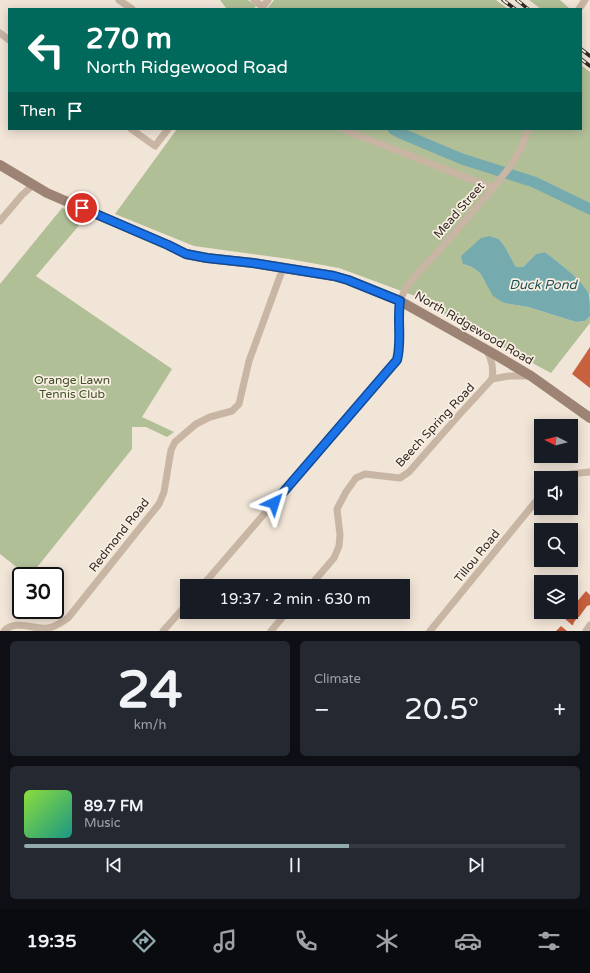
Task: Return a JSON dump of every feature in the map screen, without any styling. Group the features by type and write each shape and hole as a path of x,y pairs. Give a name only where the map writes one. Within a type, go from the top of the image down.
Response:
{"street":[{"path":"119,0 131,8"},
{"path":"254,0 262,8 268,0"},
{"path":"580,8 586,0"},
{"path":"0,33 8,39"},
{"path":"132,130 155,146 167,130"},
{"path":"345,130 493,188"},
{"name":"Mead Street","path":"400,301 413,280 509,169 522,146 528,130"},
{"name":"North Ridgewood Road","path":"0,165 47,193 186,254 334,276 348,280 400,301 531,376 590,418"},
{"path":"0,221 33,185"},
{"name":"Redmond Road","path":"4,631 8,627 14,625 48,628 56,626 68,618 159,504 164,492 171,450 175,442 186,432 204,420 232,411 237,407 249,361 283,268"},
{"path":"208,579 397,360 400,343 400,301"},
{"path":"486,349 492,360 492,379 509,376 531,376"},
{"name":"Beech Spring Road","path":"316,579 334,558 339,546 340,535 337,510 346,492 356,478 365,474 400,478 409,472 492,379"},
{"path":"578,473 590,472"},
{"name":"Tillou Road","path":"430,631 534,504"},
{"path":"163,631 180,612"},
{"path":"271,631 281,619"},
{"path":"586,631 590,625"}],"green space":[{"path":"220,0 248,0 256,6 255,8 226,8"},
{"path":"274,0 496,0 507,8 268,8"},
{"path":"529,0 560,0 569,8 540,8"},
{"path":"582,66 590,72 590,295 569,272 545,252 536,254 523,267 516,267 499,239 490,236 463,264 472,267 480,273 485,282 504,303 528,307 576,322 585,321 590,316 590,323 551,373 469,329 415,296 339,268 289,259 194,246 115,214 176,130 582,130"},
{"name":"Orange Lawn Tennis Club","path":"62,208 87,216 36,276 172,369 142,417 174,432 167,437 146,427 132,427 132,449 37,567 17,567 0,554 0,284"}],"water":[{"name":"Duck Pond","path":"490,236 499,239 516,267 523,267 536,254 545,252 576,277 586,289 589,294 590,316 585,321 576,322 528,307 504,303 493,296 480,273 472,267 463,264 461,256 481,238"}],"building":[{"path":"590,347 590,388 572,374"},
{"path":"586,591 590,595 590,605 587,606 579,617 578,617 578,601"},
{"path":"565,619 576,619 572,625"},
{"path":"561,626 567,631 556,631"}],"waterway":[{"path":"395,130 462,159 534,182 590,209"}],"railway":[{"path":"503,0 514,8"},
{"path":"517,0 527,8"},
{"path":"582,50 590,56"},
{"path":"582,60 590,66"}],"route":[{"path":"82,208 186,254 334,276 348,280 400,301 400,343 397,360 274,503"}]}
